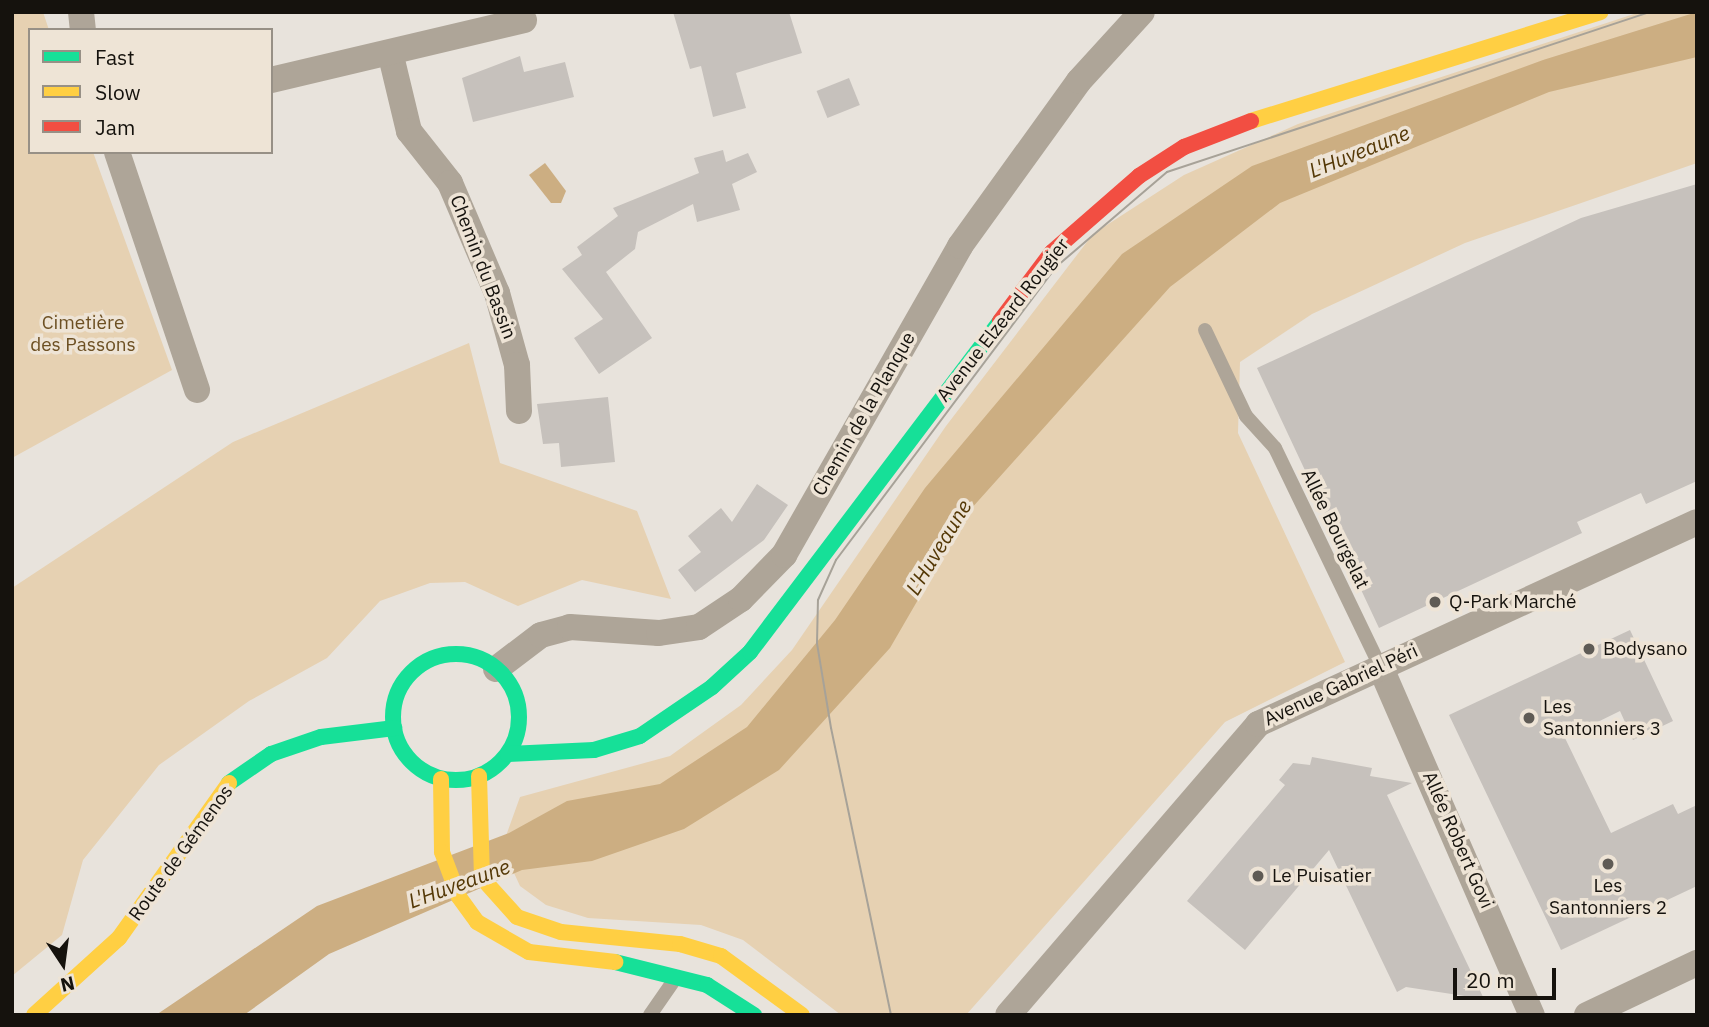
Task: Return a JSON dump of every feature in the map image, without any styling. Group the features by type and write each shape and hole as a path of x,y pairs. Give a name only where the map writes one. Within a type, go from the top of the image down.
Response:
{"main road":[{"name":"Avenue Elzeard Rougier","path":"508,754 594,750 640,736 712,687 750,652 1052,252 1139,176 1184,147 1254,120 1600,12"},
{"path":"467,656 496,669 518,709 508,754 479,776 441,779 410,760 394,728 401,686 434,658 467,656"},
{"name":"Route de Gémenos","path":"34,1015 119,938 229,783 271,754 321,737 394,728"},
{"path":"479,776 476,830 482,878 517,917 561,933 680,944 721,956 802,1015"},
{"path":"441,779 440,839 458,897 501,940 529,952 678,975 742,1002 754,1015"}],"street":[{"name":"Chemin de la Planque","path":"496,669 541,635 570,627 659,633 699,627 741,599 784,555 960,246 1079,81 1142,12"},
{"path":"273,80 391,55 524,20"},
{"name":"Chemin du Bassin","path":"391,55 409,131 450,183 497,293 517,365 519,411"},
{"path":"118,154 197,390"},
{"name":"Avenue Gabriel Péri","path":"1008,1015 1258,724 1697,522"},
{"name":"Allée Robert Govi","path":"1380,666 1532,1015"},
{"path":"1587,1015 1697,963"}],"lane":[{"name":"Allée Bourgelat","path":"1205,330 1246,416 1275,448 1380,666"},
{"path":"650,1015 678,975"}],"green space":[{"name":"Cimetière des Passons","path":"12,12 43,12 48,28 28,28 28,154 94,154 172,370 12,458"},
{"path":"1640,12 1697,12 1697,163 1465,243 1312,314 1240,362 1238,433 1345,662 1225,722 966,1015 841,1015 743,940 701,925 588,918 546,905 520,886 502,847 520,797 670,756 741,705 792,650 946,426 1093,234 1184,175 1298,124"},
{"path":"469,343 500,463 637,511 671,599 582,580 518,606 465,582 430,583 380,601 327,658 249,701 159,765 83,860 62,935 12,976 12,588 233,442"}],"water":[{"name":"L'Huveaune","path":"1697,12 1697,57 1549,92 1280,203 1170,287 970,510 890,648 779,770 684,829 592,861 522,870 329,954 244,1015 156,1015 317,906 509,833 567,801 660,784 747,727 835,620 925,488 1122,254 1252,166 1543,60"},
{"path":"545,163 566,191 561,203 551,203 529,175"}],"building":[{"path":"673,12 789,12 802,53 736,73 746,108 713,117 701,66 690,69"},
{"path":"520,56 524,72 565,62 574,97 473,122 462,78"},
{"path":"849,78 860,105 827,118 817,91"},
{"path":"723,150 726,162 748,153 757,172 732,184 740,210 697,222 693,204 638,232 635,249 606,272 652,338 599,374 574,338 603,319 562,269 582,255 577,247 618,216 613,208 699,173 694,158"},
{"path":"1697,184 1697,481 1646,504 1641,493 1577,522 1582,533 1379,628 1257,368 1581,218"},
{"path":"608,397 615,462 561,467 559,443 543,444 537,404"},
{"path":"757,484 788,505 764,540 695,592 678,570 701,552 688,536 721,508 732,522"},
{"path":"1630,630 1673,721 1633,740 1620,711 1565,738 1611,833 1673,804 1678,814 1697,805 1697,886 1561,950 1449,715"},
{"name":"Le Puisatier","path":"1312,757 1372,768 1370,776 1412,783 1387,795 1484,999 1406,987 1397,992 1329,850 1245,950 1187,901 1285,785 1279,780 1293,763 1310,765"}],"tram line":[{"path":"891,1015 831,728 817,643 818,600 836,560 1057,266 1167,172 1650,12"}],"traffic: fast":[{"path":"508,754 594,750 640,736 712,687 750,652 1000,321"},
{"path":"456,654 480,659 500,673 514,693 519,717 514,741 500,761 480,775 456,780 432,775 412,761 398,741 393,717 398,693 412,673 432,659 456,654"},
{"path":"229,783 271,754 321,737 394,728"},
{"path":"615,962 707,985 754,1015"}],"traffic: slow":[{"path":"1251,121 1600,12"},
{"path":"479,776 482,878 517,917 561,932 680,944 721,956 802,1015"},
{"path":"441,779 442,852 459,897 477,922 529,952 615,962"},
{"path":"34,1015 119,938 229,783"}],"traffic: jam":[{"path":"1000,321 1052,252 1139,176 1184,147 1251,121"}],"place":[{"name":"Q-Park Marché","path":"1435,602"},
{"name":"Bodysano","path":"1589,649"},
{"name":"Les Santonniers 3","path":"1529,718"},
{"name":"Les Santonniers 2","path":"1608,864"},
{"name":"Le Puisatier","path":"1258,876"}]}
